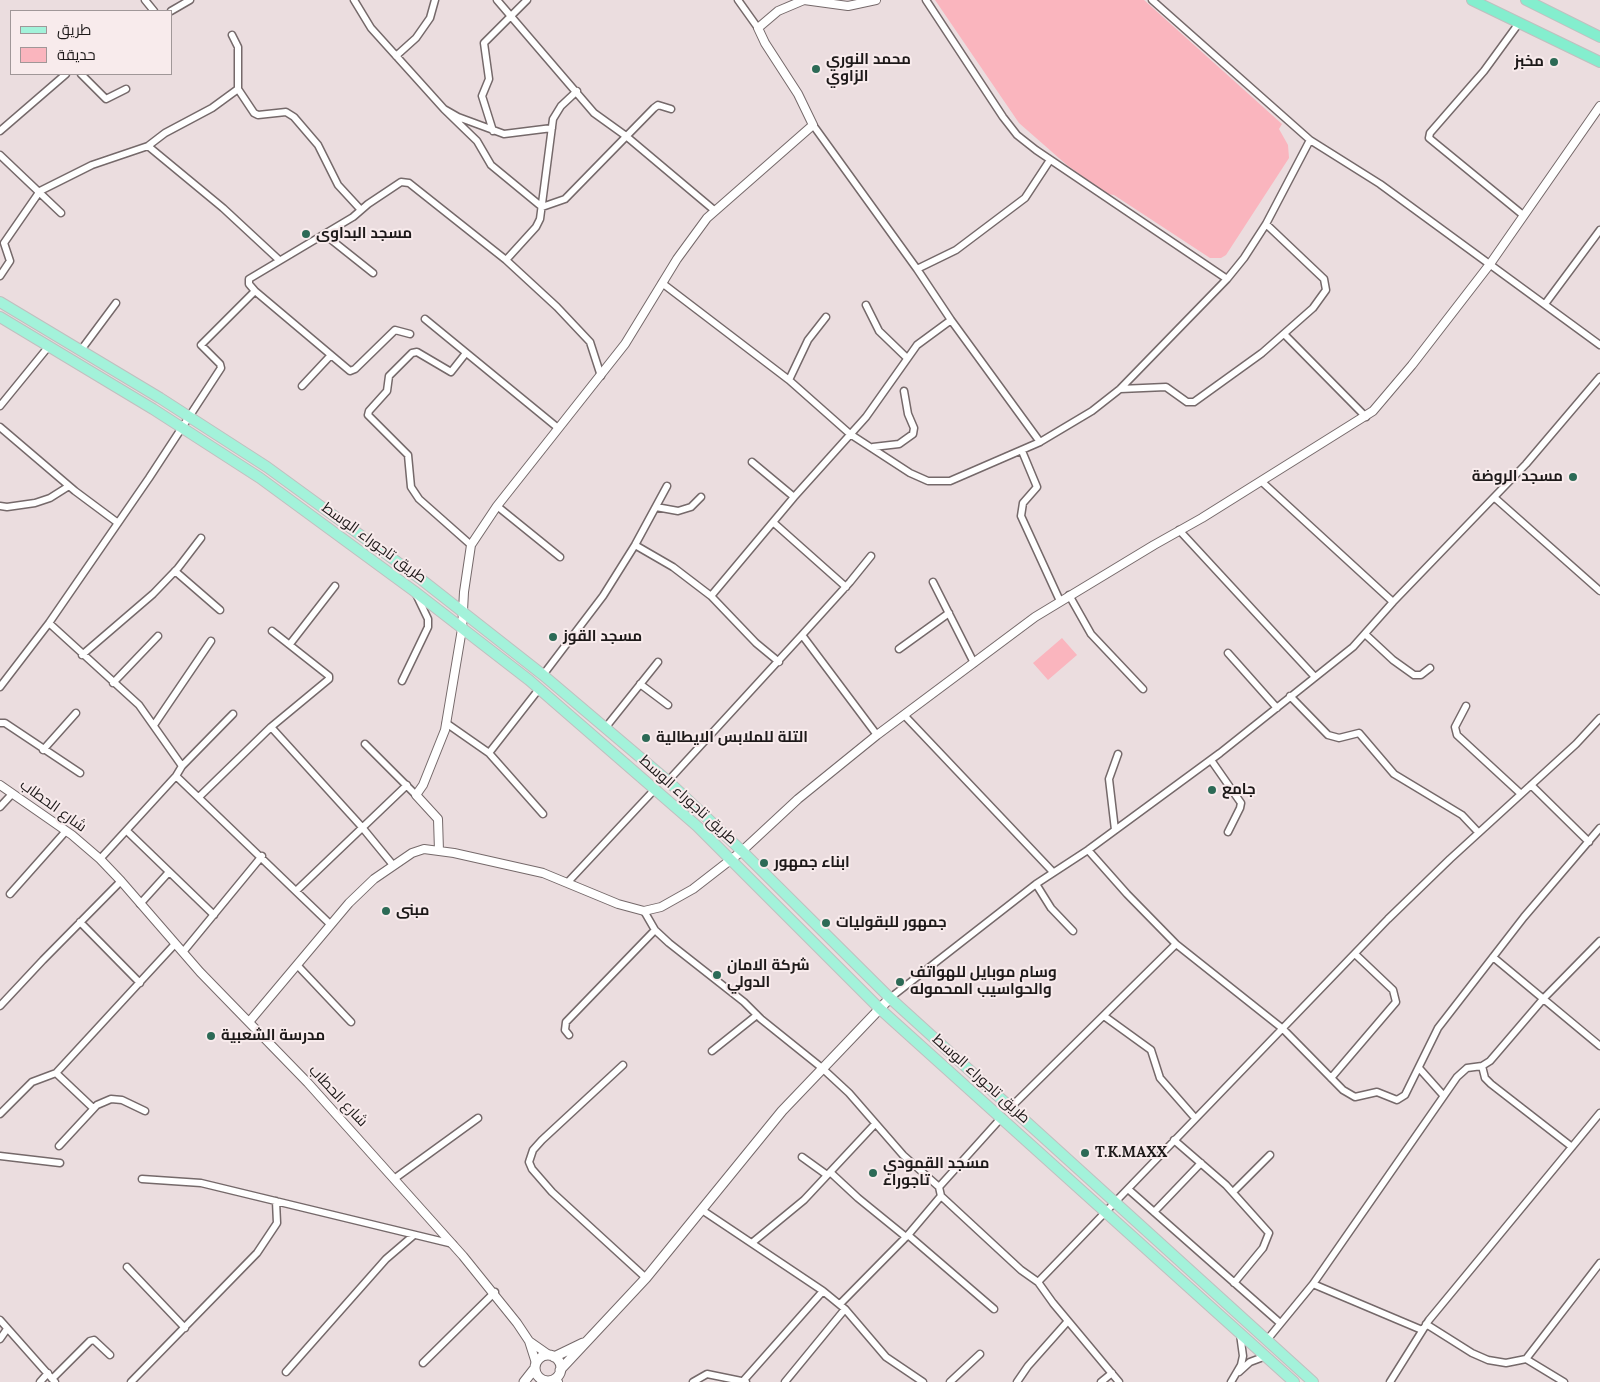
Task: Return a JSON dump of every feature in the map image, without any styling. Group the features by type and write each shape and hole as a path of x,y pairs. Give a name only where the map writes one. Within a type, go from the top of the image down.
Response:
{"highway":[{"path":"1472,0 1600,62"},
{"path":"1526,0 1600,37"}],"main road":[{"path":"0,302 188,416 267,467 464,613 543,675 668,781 742,851 890,998 1313,1382"},
{"name":"طريق تاجوراء الوسط","path":"0,317 182,427 260,478 414,591 539,689 656,788 732,860 880,1009 1294,1382"},
{"path":"554,1379 585,1342 646,1278 777,1117 890,998"},
{"path":"524,1382 541,1357 551,1356 585,1342"},
{"path":"551,1356 559,1362 554,1379"},
{"path":"535,1365 539,1378 554,1379"}],"street":[{"path":"145,0 153,10"},
{"path":"172,10 190,0"},
{"path":"354,0 371,28 444,109 478,141 490,165 542,207"},
{"path":"396,56 416,38 430,18 435,0"},
{"path":"498,0 512,14 594,113 626,136 714,210"},
{"path":"493,131 482,96 489,79 484,43 526,0"},
{"path":"738,0 758,28 765,44 798,94 813,125 1040,442"},
{"path":"758,28 778,11 804,0 830,2 848,6 876,0"},
{"path":"926,0 1003,117 1017,135 1050,160 1227,279"},
{"path":"1152,0 1310,140 1380,184 1600,345"},
{"path":"1518,23 1484,71 1430,133 1429,138 1523,215"},
{"path":"232,35 238,47 238,89 254,113 286,112 294,117 318,145 338,185 361,210"},
{"path":"0,130 65,75"},
{"path":"82,75 106,100 126,89"},
{"path":"0,276 10,261 4,242 40,191 92,165 148,146 165,133 221,102 238,89"},
{"path":"506,260 536,226 542,207 552,128 556,111 576,91"},
{"path":"542,207 565,199 654,108 658,105 671,109"},
{"path":"249,1022 298,966 330,924 374,879 394,865 424,849 543,873 618,904 644,911 661,907 682,896 732,860 798,799 877,735 1060,601 1366,417 1412,366 1490,264 1599,108"},
{"path":"444,109 504,134 552,128"},
{"path":"416,795 423,785 440,745 446,723 462,629 471,546 497,506 625,344 662,283 714,210 813,125"},
{"path":"662,283 789,380 850,434 873,447 910,473 938,482 950,481 1040,442 1092,411 1120,389 1227,279 1266,224 1310,140"},
{"path":"148,146 223,208 278,259"},
{"path":"0,155 61,213"},
{"path":"916,269 956,250 1025,198 1050,160"},
{"path":"410,334 396,330 353,371 331,355 255,291 248,284 249,279 278,259 353,218 386,192 406,181 506,260 557,307 590,342 601,376"},
{"path":"1120,389 1166,387 1187,402 1192,403 1285,335 1324,295 1326,282 1321,275 1266,224"},
{"path":"1545,304 1600,230"},
{"path":"324,234 373,273"},
{"path":"0,687 49,623 222,366 201,345 255,291"},
{"path":"81,350 116,303"},
{"path":"866,305 879,331 907,358"},
{"path":"789,380 808,340 826,318"},
{"path":"425,319 558,428"},
{"path":"711,596 794,497 866,417 917,345 951,320"},
{"path":"1285,335 1366,417"},
{"path":"0,406 49,346"},
{"path":"466,353 451,372 417,352 412,353 389,376 387,391 369,411 368,415 408,456 411,487 418,499 471,546"},
{"path":"302,386 331,355"},
{"path":"890,998 1036,884 1088,850 1210,760 1342,657 1495,498 1553,434 1600,376"},
{"path":"873,447 899,444 905,442 914,434 904,391"},
{"path":"0,427 70,486 118,523"},
{"path":"1022,451 1037,487 1023,503 1021,516 1060,601"},
{"path":"752,462 794,497"},
{"path":"1261,481 1393,602"},
{"path":"0,506 7,507 50,498 70,486"},
{"path":"543,675 603,596 635,545 667,486"},
{"path":"656,507 678,511 691,507 701,496"},
{"path":"1495,498 1600,590"},
{"path":"497,506 560,557"},
{"path":"774,523 846,587"},
{"path":"1179,530 1315,678"},
{"path":"82,655 139,607 175,571 201,538"},
{"path":"635,545 673,566 711,596 756,643 779,662"},
{"path":"668,781 779,662 790,646 846,587 870,556"},
{"path":"175,571 220,610"},
{"path":"933,582 974,663"},
{"path":"290,644 335,586"},
{"path":"402,681 428,627 428,619 414,591"},
{"path":"1069,595 1091,634 1143,689"},
{"path":"899,649 949,613"},
{"path":"49,623 139,705 182,766"},
{"path":"200,796 272,727 329,678 272,631"},
{"path":"1365,634 1393,660 1414,675 1421,675 1430,668"},
{"path":"802,635 877,735"},
{"path":"113,683 158,636"},
{"path":"154,725 211,640"},
{"path":"1228,653 1276,708"},
{"path":"606,727 658,662"},
{"path":"640,684 668,705"},
{"path":"489,753 539,689"},
{"path":"1290,696 1328,735 1339,738 1359,733 1394,774 1462,816 1478,832"},
{"path":"1466,706 1455,727 1458,735 1520,794"},
{"path":"43,750 76,713"},
{"path":"100,859 176,776 182,766 233,714"},
{"path":"904,715 1053,872"},
{"path":"1038,1282 1355,954 1478,832 1532,785 1586,734 1600,718"},
{"path":"0,723 5,723 80,773"},
{"path":"446,723 489,753 543,814"},
{"path":"272,727 394,865"},
{"path":"365,744 407,784 438,819 439,851"},
{"path":"1115,830 1108,779 1118,754"},
{"path":"1210,760 1241,803 1228,832"},
{"path":"176,776 200,796 330,924"},
{"path":"296,891 361,826 407,784"},
{"name":"شارع الحطاب","path":"0,785 66,831 100,859 175,944 308,1083 495,1292 529,1341 535,1365"},
{"path":"1532,785 1589,842"},
{"path":"568,882 656,788"},
{"path":"0,807 12,794"},
{"path":"1088,850 1127,894 1176,944 1283,1029 1331,1078 1355,1097 1377,1092 1398,1100 1406,1095 1438,1028 1524,917 1600,828"},
{"path":"10,894 66,831"},
{"path":"127,831 214,915"},
{"path":"183,952 262,856"},
{"path":"140,904 168,872"},
{"path":"0,1006 121,882"},
{"path":"1036,884 1051,908 1072,931"},
{"path":"644,911 654,930 744,1002 850,1093 903,1155 939,1187 941,1196 1021,1270 1038,1282 1119,1382"},
{"path":"80,922 140,983"},
{"path":"569,1035 565,1030 566,1022 654,930"},
{"path":"1267,1340 1313,1284 1443,1095 1463,1071 1482,1066 1490,1061 1544,998 1600,941"},
{"path":"0,1114 32,1082 56,1073 175,944"},
{"path":"1011,1107 1176,944"},
{"path":"1331,1078 1396,1002 1393,990 1355,954"},
{"path":"1493,957 1600,1046"},
{"path":"298,966 351,1022"},
{"path":"712,1051 757,1015"},
{"path":"1104,1016 1151,1050 1160,1078 1195,1118"},
{"path":"623,1065 542,1140 533,1150 529,1162 532,1169 552,1192 646,1278"},
{"path":"1482,1066 1485,1078 1491,1084 1572,1147"},
{"path":"1419,1068 1443,1095"},
{"path":"56,1073 93,1108"},
{"path":"59,1146 93,1108 111,1100 122,1100 144,1111"},
{"path":"1390,1382 1424,1327 1600,1113"},
{"path":"939,1187 1002,1117"},
{"path":"394,1179 478,1118"},
{"path":"753,1242 804,1200 875,1124"},
{"path":"1174,1140 1233,1192 1269,1233 1263,1248 1234,1283"},
{"path":"1233,1192 1270,1155"},
{"path":"0,1156 60,1163"},
{"path":"802,1158 829,1174 994,1309"},
{"path":"1154,1212 1200,1163"},
{"path":"142,1179 201,1183 453,1244"},
{"path":"1128,1189 1280,1323"},
{"path":"784,1382 843,1306 941,1196"},
{"path":"131,1382 257,1253 277,1223 276,1201"},
{"path":"702,1210 753,1242 843,1306 878,1349 905,1371 923,1382"},
{"path":"286,1372 386,1259 414,1235"},
{"path":"1313,1284 1424,1327 1488,1360 1506,1363 1526,1359 1600,1263"},
{"path":"127,1268 185,1328"},
{"path":"693,1382 707,1374 745,1381 823,1291"},
{"path":"423,1363 495,1292"},
{"path":"0,1320 51,1378"},
{"path":"1017,1382 1028,1366 1068,1321"},
{"path":"0,1339 8,1329"},
{"path":"1231,1382 1243,1356 1240,1333"},
{"path":"40,1382 51,1378 90,1341 94,1340 110,1355"},
{"name":"شارع الحطاب","path":"529,1341 551,1356"},
{"path":"950,1382 980,1354"},
{"path":"1236,1374 1250,1362 1266,1356"},
{"path":"1526,1359 1564,1382"},
{"path":"1101,1382 1112,1373"}],"green space":[{"path":"935,0 1144,0 1282,124 1279,129 1288,145 1289,158 1226,255 1221,258 1210,258 1114,195 1108,194 1068,166 1019,123"},
{"path":"1062,638 1077,655 1048,680 1033,663"}],"place":[{"name":"مخبز","path":"1554,62"},
{"name":"محمد النوري الزاوي","path":"816,69"},
{"name":"مسجد البداوى","path":"306,234"},
{"name":"مسجد الروضة","path":"1573,477"},
{"name":"مسجد القوز","path":"553,637"},
{"name":"التلة للملابس الايطالية","path":"646,738"},
{"name":"جامع","path":"1212,790"},
{"name":"ابناء جمهور","path":"764,863"},
{"name":"مبنى","path":"386,911"},
{"name":"جمهور للبقوليات","path":"826,923"},
{"name":"شركة الامان الدولي","path":"717,975"},
{"name":"وسام موبايل للهواتف والحواسيب المحموله","path":"900,982"},
{"name":"مدرسة الشعبية","path":"211,1036"},
{"name":"T.K.MAXX","path":"1085,1153"},
{"name":"مسجد القمودي تاجوراء","path":"873,1173"}]}
